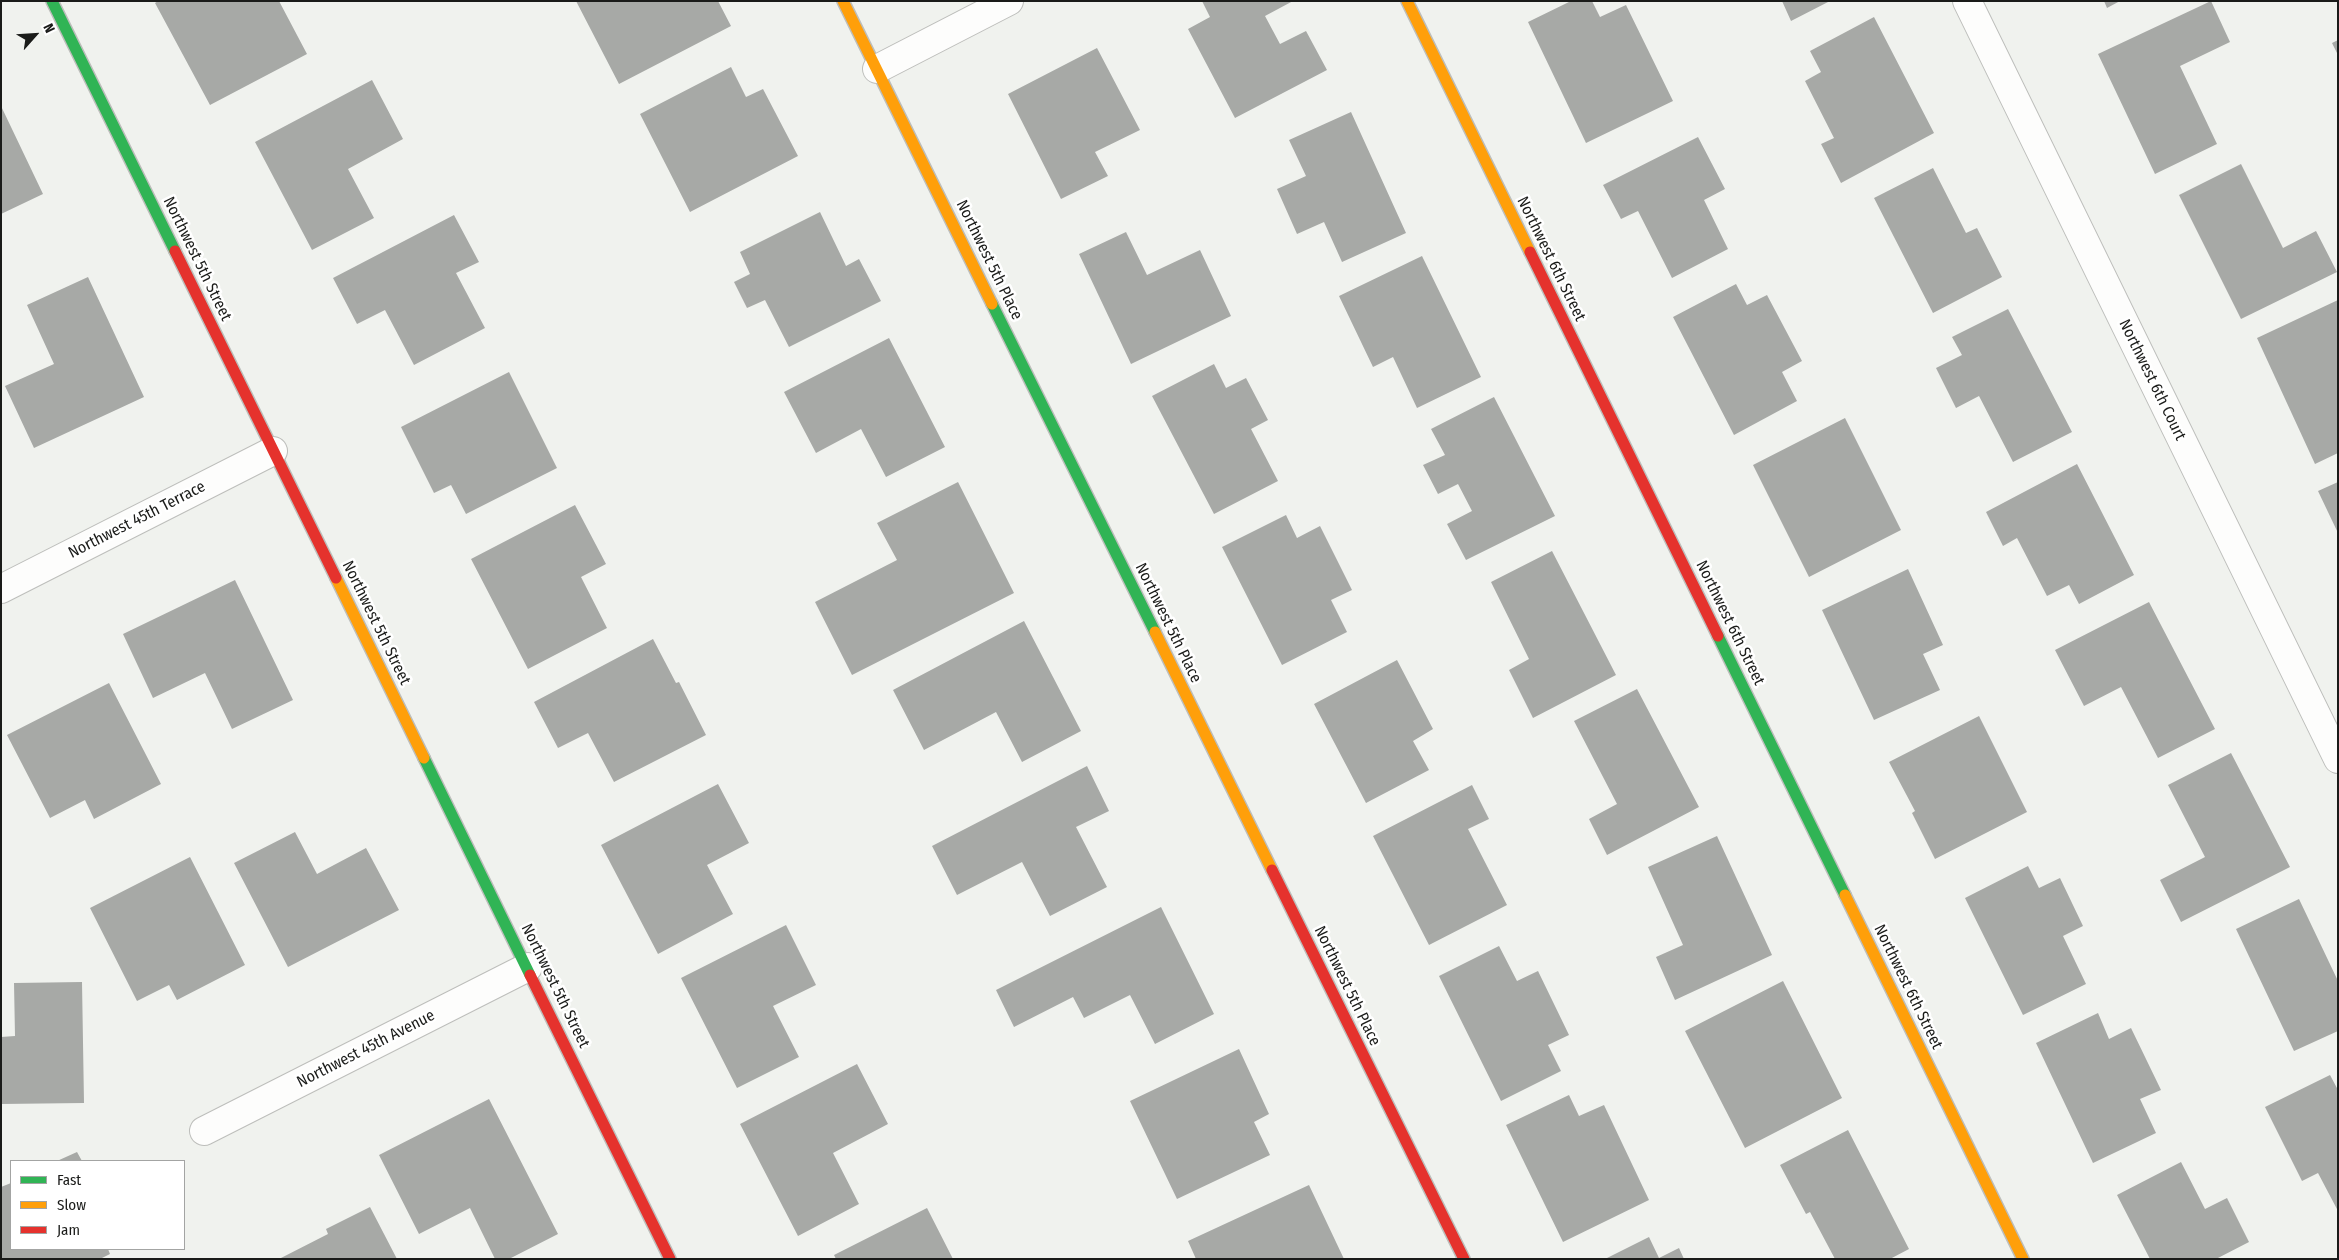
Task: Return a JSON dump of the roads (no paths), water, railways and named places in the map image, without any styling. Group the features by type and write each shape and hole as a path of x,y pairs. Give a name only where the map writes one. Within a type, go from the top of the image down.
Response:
{"street":[{"name":"Northwest 5th Street","path":"52,1 670,1259"},
{"name":"Northwest 5th Place","path":"843,1 1464,1259"},
{"path":"877,69 1009,1"},
{"name":"Northwest 6th Street","path":"1407,1 2023,1259"},
{"name":"Northwest 6th Court","path":"1967,1 2338,759"},
{"name":"Northwest 45th Terrace","path":"1,589 273,451"},
{"name":"Northwest 45th Avenue","path":"204,1132 528,967"}]}
